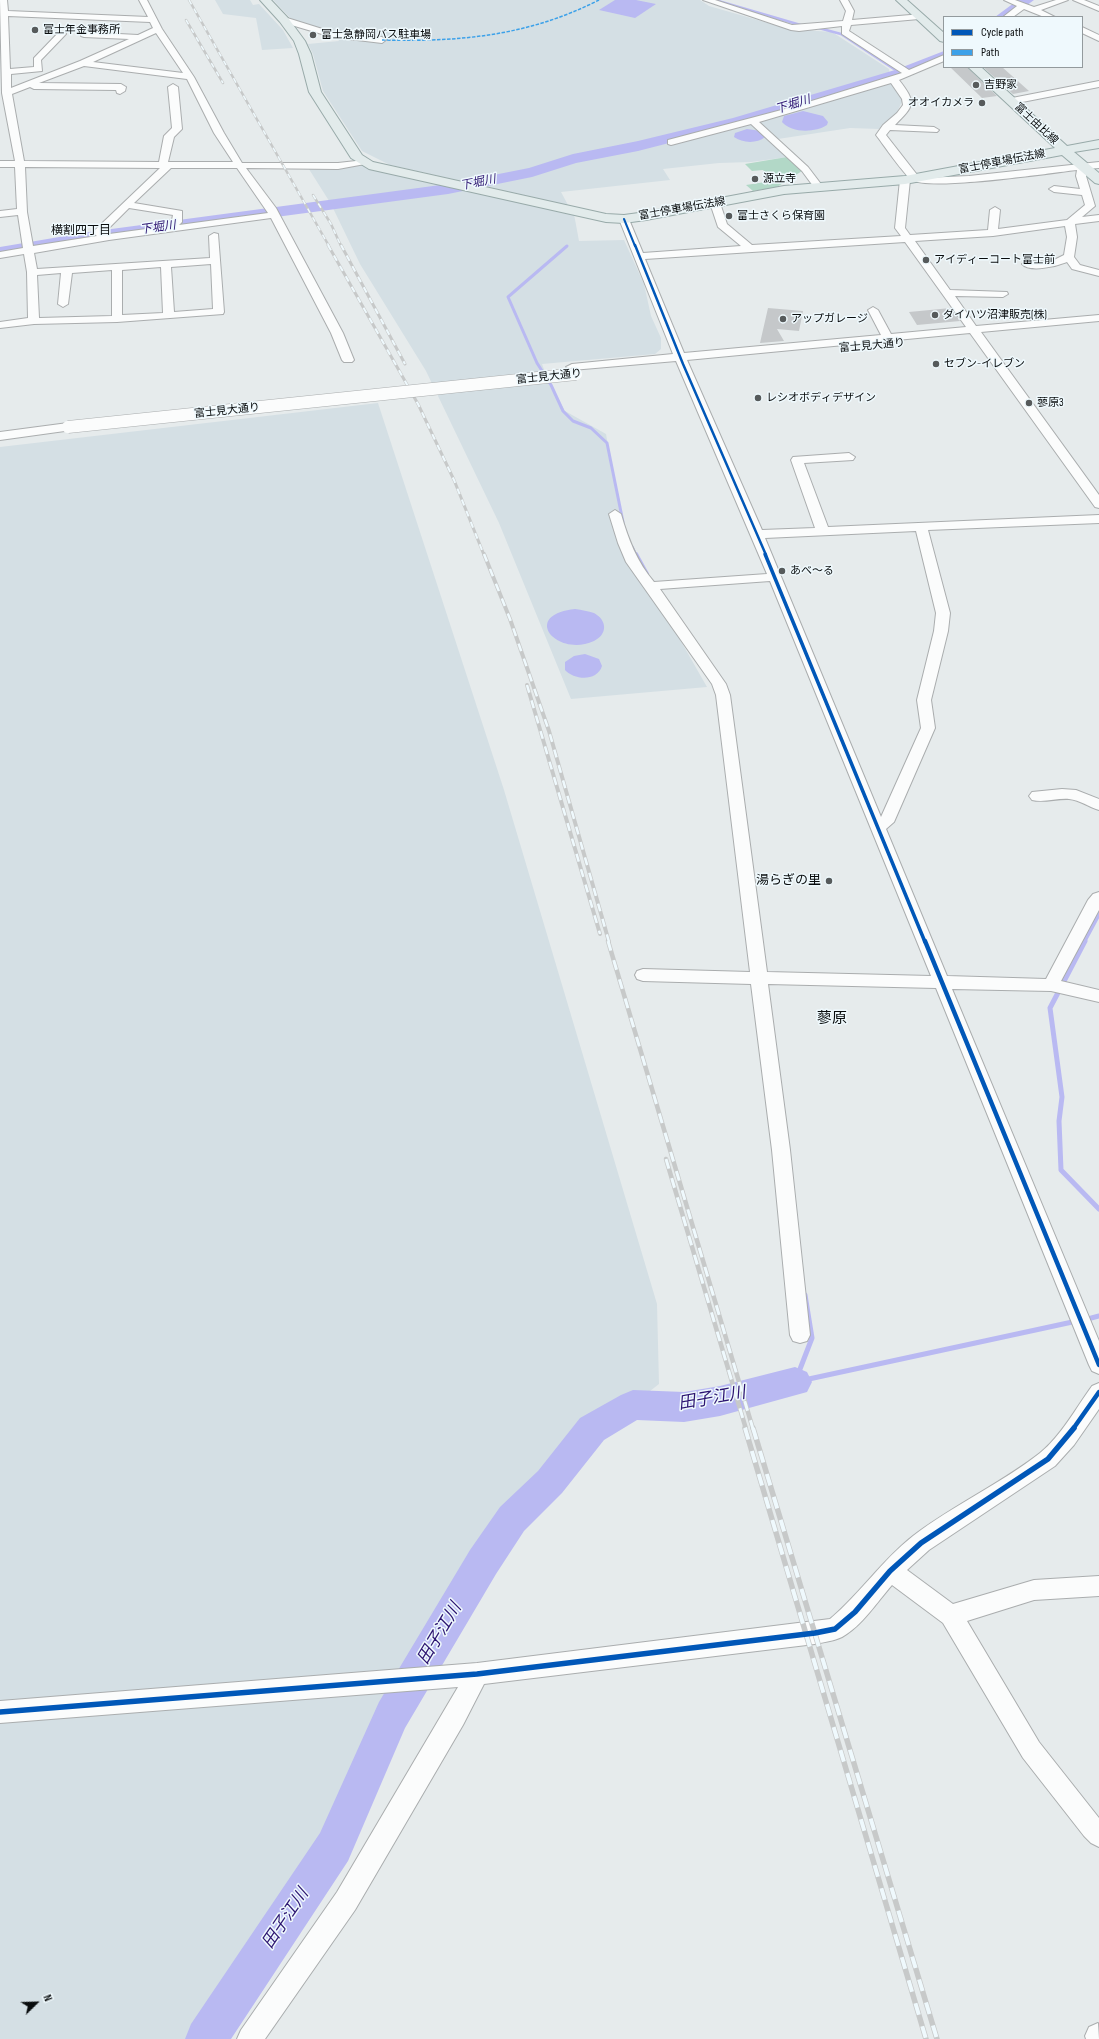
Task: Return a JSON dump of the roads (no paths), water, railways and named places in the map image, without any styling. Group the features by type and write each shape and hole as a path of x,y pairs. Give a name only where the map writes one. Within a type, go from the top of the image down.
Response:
{"main road":[{"path":"265,0 284,20 299,41 305,54 315,92 353,151 362,162"},
{"path":"901,0 943,38"},
{"name":"富士由比線","path":"975,68 1082,167 1099,180"},
{"name":"富士停車場伝法線","path":"362,162 369,165 438,181 606,218 624,219 784,190 910,179 1099,144"}],"street":[{"path":"143,0 158,29 190,77 238,165 273,213 337,333 348,360"},
{"path":"707,0 791,27 817,26 919,16"},
{"path":"844,0 850,11 849,23 845,32 906,72"},
{"path":"1008,0 1049,16"},
{"path":"1034,10 1064,0"},
{"path":"1077,0 1099,9"},
{"path":"34,321 32,272 22,212 20,164 5,93 8,72 4,5 154,20"},
{"path":"1008,16 1021,5"},
{"path":"284,20 321,33 342,37 382,40"},
{"path":"5,93 83,63 158,29"},
{"path":"1083,30 1099,38"},
{"path":"37,60 62,34"},
{"path":"84,34 140,37"},
{"path":"671,142 792,110 893,79 906,72 943,58"},
{"path":"8,72 39,69 37,60"},
{"path":"37,60 51,60"},
{"path":"83,63 190,77"},
{"path":"893,79 905,92 908,100 907,108 901,116 886,127 881,135 910,179 900,228 1099,504"},
{"path":"1012,101 1099,84"},
{"path":"24,86 121,87 120,91"},
{"path":"98,233 127,206 166,165 169,136 177,129 174,87"},
{"path":"752,120 805,169 819,188"},
{"path":"886,127 934,130"},
{"path":"0,164 338,166 362,162"},
{"path":"910,179 923,181 969,179 1099,164"},
{"path":"1070,222 1090,206 1084,192 1081,176 1082,167"},
{"path":"1054,189 1084,192"},
{"path":"715,203 722,225 750,249"},
{"path":"0,255 27,247 98,233 177,222 178,213 127,206"},
{"path":"992,233 995,210"},
{"path":"0,214 22,212"},
{"path":"27,247 211,223 273,213"},
{"path":"638,256 992,233 1099,218"},
{"path":"624,219 638,256 757,534 1099,1365"},
{"path":"1070,222 1072,237 1069,257 1076,267 1099,273"},
{"path":"0,325 34,321 117,319 219,312 214,236"},
{"path":"1027,264 1051,265 1069,257"},
{"path":"32,272 216,262"},
{"path":"166,265 169,315"},
{"path":"117,268 117,319"},
{"path":"63,304 67,270"},
{"path":"947,293 1003,294"},
{"path":"873,310 888,338"},
{"name":"富士見大通り","path":"682,360 888,338 1098,324"},
{"name":"富士見大通り","path":"0,428 68,424 574,370 976,333"},
{"name":"富士見大通り","path":"0,436 68,424"},
{"path":"823,531 797,460 849,457"},
{"path":"615,514 624,545 641,576 651,586 719,684 723,695 781,1150 800,1335"},
{"path":"757,534 1099,519"},
{"path":"878,828 886,822 928,728 924,700 941,631 943,613 921,527"},
{"path":"651,586 774,577"},
{"path":"1037,796 1069,793 1089,799 1099,805"},
{"path":"1057,987 1094,904 1099,898"},
{"path":"644,975 1057,987 1099,996"},
{"path":"0,1712 477,1674 815,1634 835,1629 855,1612 890,1571 921,1543 1048,1459 1067,1438 1099,1392"},
{"path":"890,1571 951,1615 1031,1750 1097,1828"},
{"path":"951,1615 1034,1590 1099,1586"},
{"path":"250,2039 346,1901 455,1717 477,1674"}],"water":[{"path":"615,0 636,0 656,4 635,18 599,10"},
{"path":"803,111 823,116 828,122 827,125 822,128 803,131 786,126 782,122 784,116"},
{"path":"747,129 761,131 766,135 762,139 754,142 741,141 734,137 735,133"},
{"path":"575,609 594,613 601,619 604,631 599,638 580,645 568,644 557,640 550,634 547,626 550,619 559,613"},
{"path":"585,654 599,659 602,666 595,675 585,678 579,677 574,676 565,670 565,662 574,656"}],"waterway":[{"path":"715,0 804,26"},
{"name":"下堀川","path":"1003,16 1027,0"},
{"path":"815,27 841,34 900,73"},
{"name":"下堀川","path":"0,252 89,237 448,189 532,172 573,159 638,146 738,121 900,73 921,66 943,55"},
{"path":"567,246 508,297 537,363 551,385 563,411 573,421 591,428 607,443 623,522"},
{"path":"632,547 636,555"},
{"path":"636,554 647,574"},
{"path":"1084,942 1099,914"},
{"path":"1085,941 1050,1008 1062,1097 1059,1121 1061,1170 1099,1209"},
{"path":"805,1295 812,1338 795,1382 1077,1321"},
{"path":"1084,1320 1099,1316"},
{"name":"田子江川","path":"206,2039 334,1847 392,1715 483,1562 512,1519 550,1482 592,1429 633,1405 684,1407 720,1401 795,1382"}],"railway":[{"path":"189,0 329,246"},
{"path":"186,20 223,83"},
{"path":"313,195 331,224 341,246"},
{"path":"328,245 418,404 454,480 484,555"},
{"path":"341,245 405,364"},
{"path":"484,554 510,619 549,731 609,942"},
{"path":"527,685 600,934"},
{"path":"608,941 753,1429"},
{"path":"666,1159 746,1429"},
{"path":"745,1428 926,2039"},
{"path":"753,1428 937,2039"}],"place":[{"name":"富士年金事務所","path":"35,30"},
{"name":"富士急静岡バス駐車場","path":"313,35"},
{"name":"吉野家","path":"976,85"},
{"name":"オオイカメラ","path":"982,103"},
{"name":"源立寺","path":"755,179"},
{"name":"富士さくら保育園","path":"729,216"},
{"name":"アイディーコート富士前","path":"926,260"},
{"name":"ダイハツ沼津販売(株)","path":"935,315"},
{"name":"アップガレージ","path":"783,319"},
{"name":"セブン-イレブン","path":"936,364"},
{"name":"レシオボディデザイン","path":"758,398"},
{"name":"蓼原3","path":"1029,403"},
{"name":"あべ〜る","path":"782,571"},
{"name":"湯らぎの里","path":"829,881"}],"district":[{"name":"横割四丁目","path":"81,231"},
{"name":"蓼原","path":"832,1019"}]}
